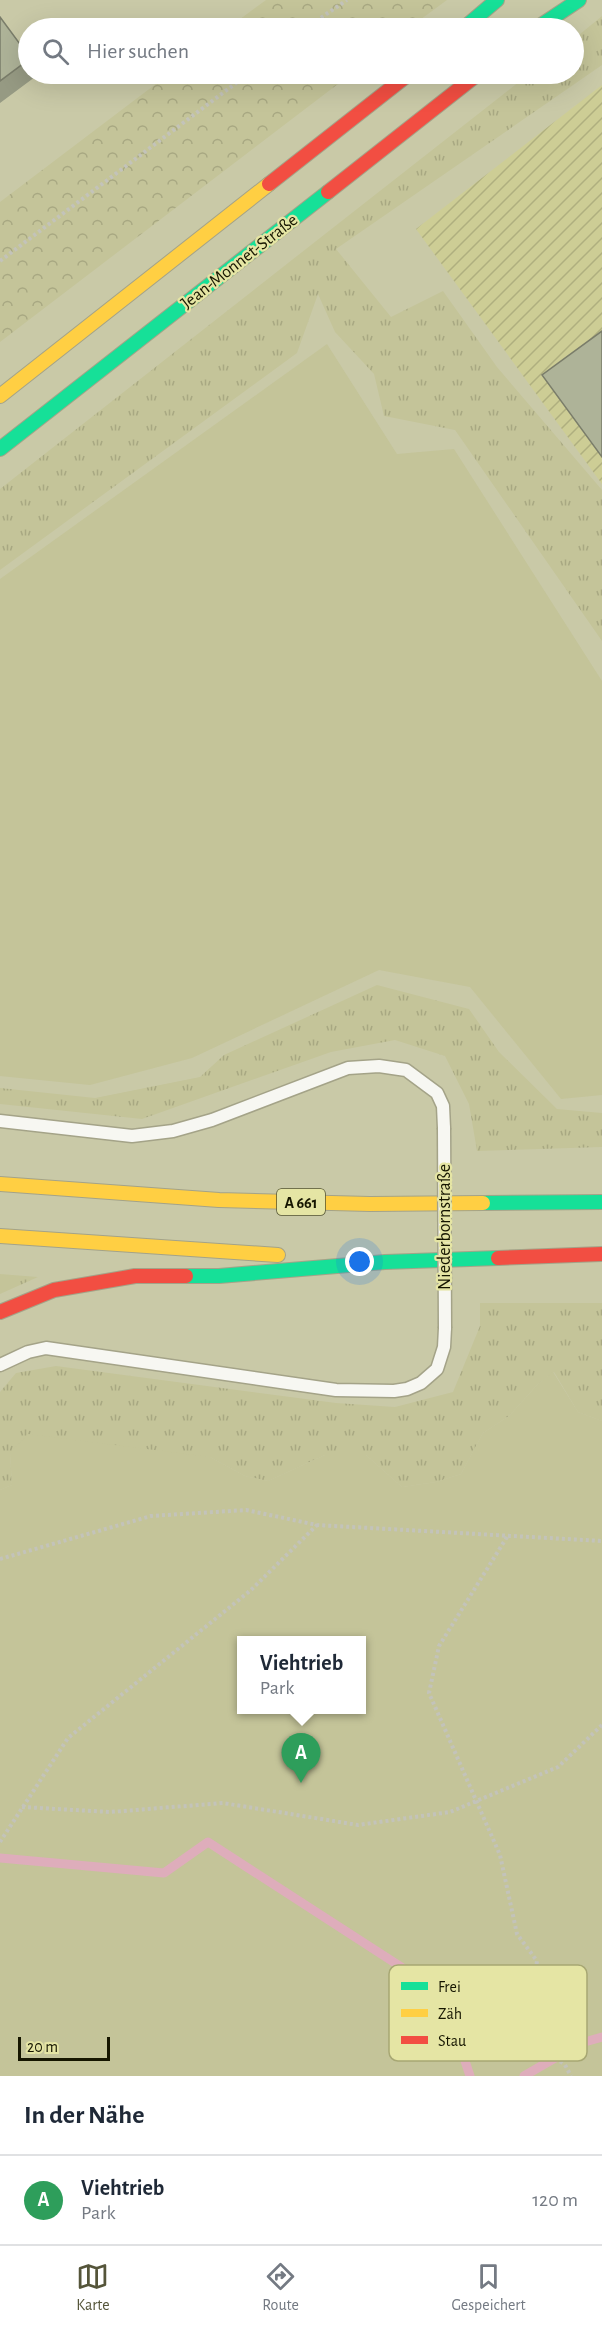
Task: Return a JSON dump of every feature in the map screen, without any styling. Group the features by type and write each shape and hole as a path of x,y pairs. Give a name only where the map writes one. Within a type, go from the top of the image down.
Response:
{"main road":[{"path":"476,18 497,0"},
{"path":"552,18 579,0"},
{"path":"0,396 396,84"},
{"name":"Jean-Monnet-Straße","path":"0,449 465,84"},
{"name":"A 661","path":"0,1184 231,1200 370,1204 602,1202"},
{"path":"0,1236 385,1262"},
{"path":"0,1312 54,1290 135,1276 219,1276 385,1262 602,1254"}],"lane":[{"name":"Niederbornstraße","path":"0,1121 132,1136 173,1131 212,1120 348,1068 379,1066 406,1070 437,1093 443,1106 445,1328 444,1347 437,1369 421,1383 394,1391 336,1389 46,1348 27,1352 0,1365"}],"path":[{"path":"321,18 347,0"},
{"path":"0,261 235,84"},
{"path":"0,1558 151,1516 246,1510 317,1525 602,1541"},
{"path":"0,1842 68,1738 251,1590 317,1525"},
{"path":"507,1537 439,1646 429,1693 500,1855 517,1934 537,1961 536,1965"},
{"path":"22,1807 110,1812 223,1803 358,1825 450,1812 558,1767 602,1725"},
{"path":"560,2061 565,2065 571,2076"}],"shaded area":[{"path":"602,85 602,484 416,229"}],"green space":[{"path":"266,0 447,0 423,18 242,18"},
{"path":"602,16 602,65 584,77 584,31"},
{"path":"156,84 338,84 0,342 0,202"},
{"path":"516,84 575,84 336,249 391,317 443,291 497,367 602,490 602,641 455,430 384,416 374,374 335,332 318,294 297,353 0,570 0,489"},
{"path":"327,344 397,454 454,449 602,681 602,1095 561,1099 470,987 379,970 192,1058 90,1085 0,1076 0,579"},
{"path":"377,985 469,1009 499,1052 557,1109 602,1113 602,1147 477,1151 469,1104 445,1056 395,1040 331,1052 142,1119 0,1104 0,1088 95,1098 200,1077 224,1055"},
{"path":"0,1274 38,1277 0,1294"},
{"path":"480,1303 602,1303 602,1421 578,1412 554,1372 537,1385 509,1416 483,1433 461,1474 436,1482 402,1487 366,1455 325,1455 268,1481 245,1476 210,1457 10,1453 12,1485 0,1490 0,1392 16,1373 56,1366 336,1403 395,1407 453,1392 480,1326"},
{"path":"553,1372 578,1412 602,1421 602,2076 0,2076 0,1490 12,1485 10,1453 28,1434 210,1457 245,1476 268,1481 325,1455 366,1455 402,1487 436,1482 461,1474 483,1433 509,1416 537,1385"}],"building":[{"path":"0,17 18,41 18,68 0,81"},
{"path":"602,331 602,457 542,375"}],"waterway":[{"path":"0,1858 164,1873 208,1842 398,1965"},
{"path":"587,2041 602,2037"},
{"path":"465,2061 470,2076"},
{"path":"524,2076 550,2061"}],"traffic: fast":[{"path":"476,18 497,0"},
{"path":"552,18 579,0"},
{"path":"0,449 328,192"},
{"path":"483,1203 602,1202"},
{"path":"186,1276 219,1276 385,1262 498,1258"}],"traffic: slow":[{"path":"0,396 269,184"},
{"path":"0,1184 219,1200 370,1204 483,1203"},
{"path":"0,1236 278,1255"}],"traffic: jam":[{"path":"269,184 396,84"},
{"path":"328,192 465,84"},
{"path":"498,1258 602,1254"},
{"path":"0,1312 54,1290 135,1276 186,1276"}],"place":[{"name":"Viehtrieb","path":"301,1783"}]}
